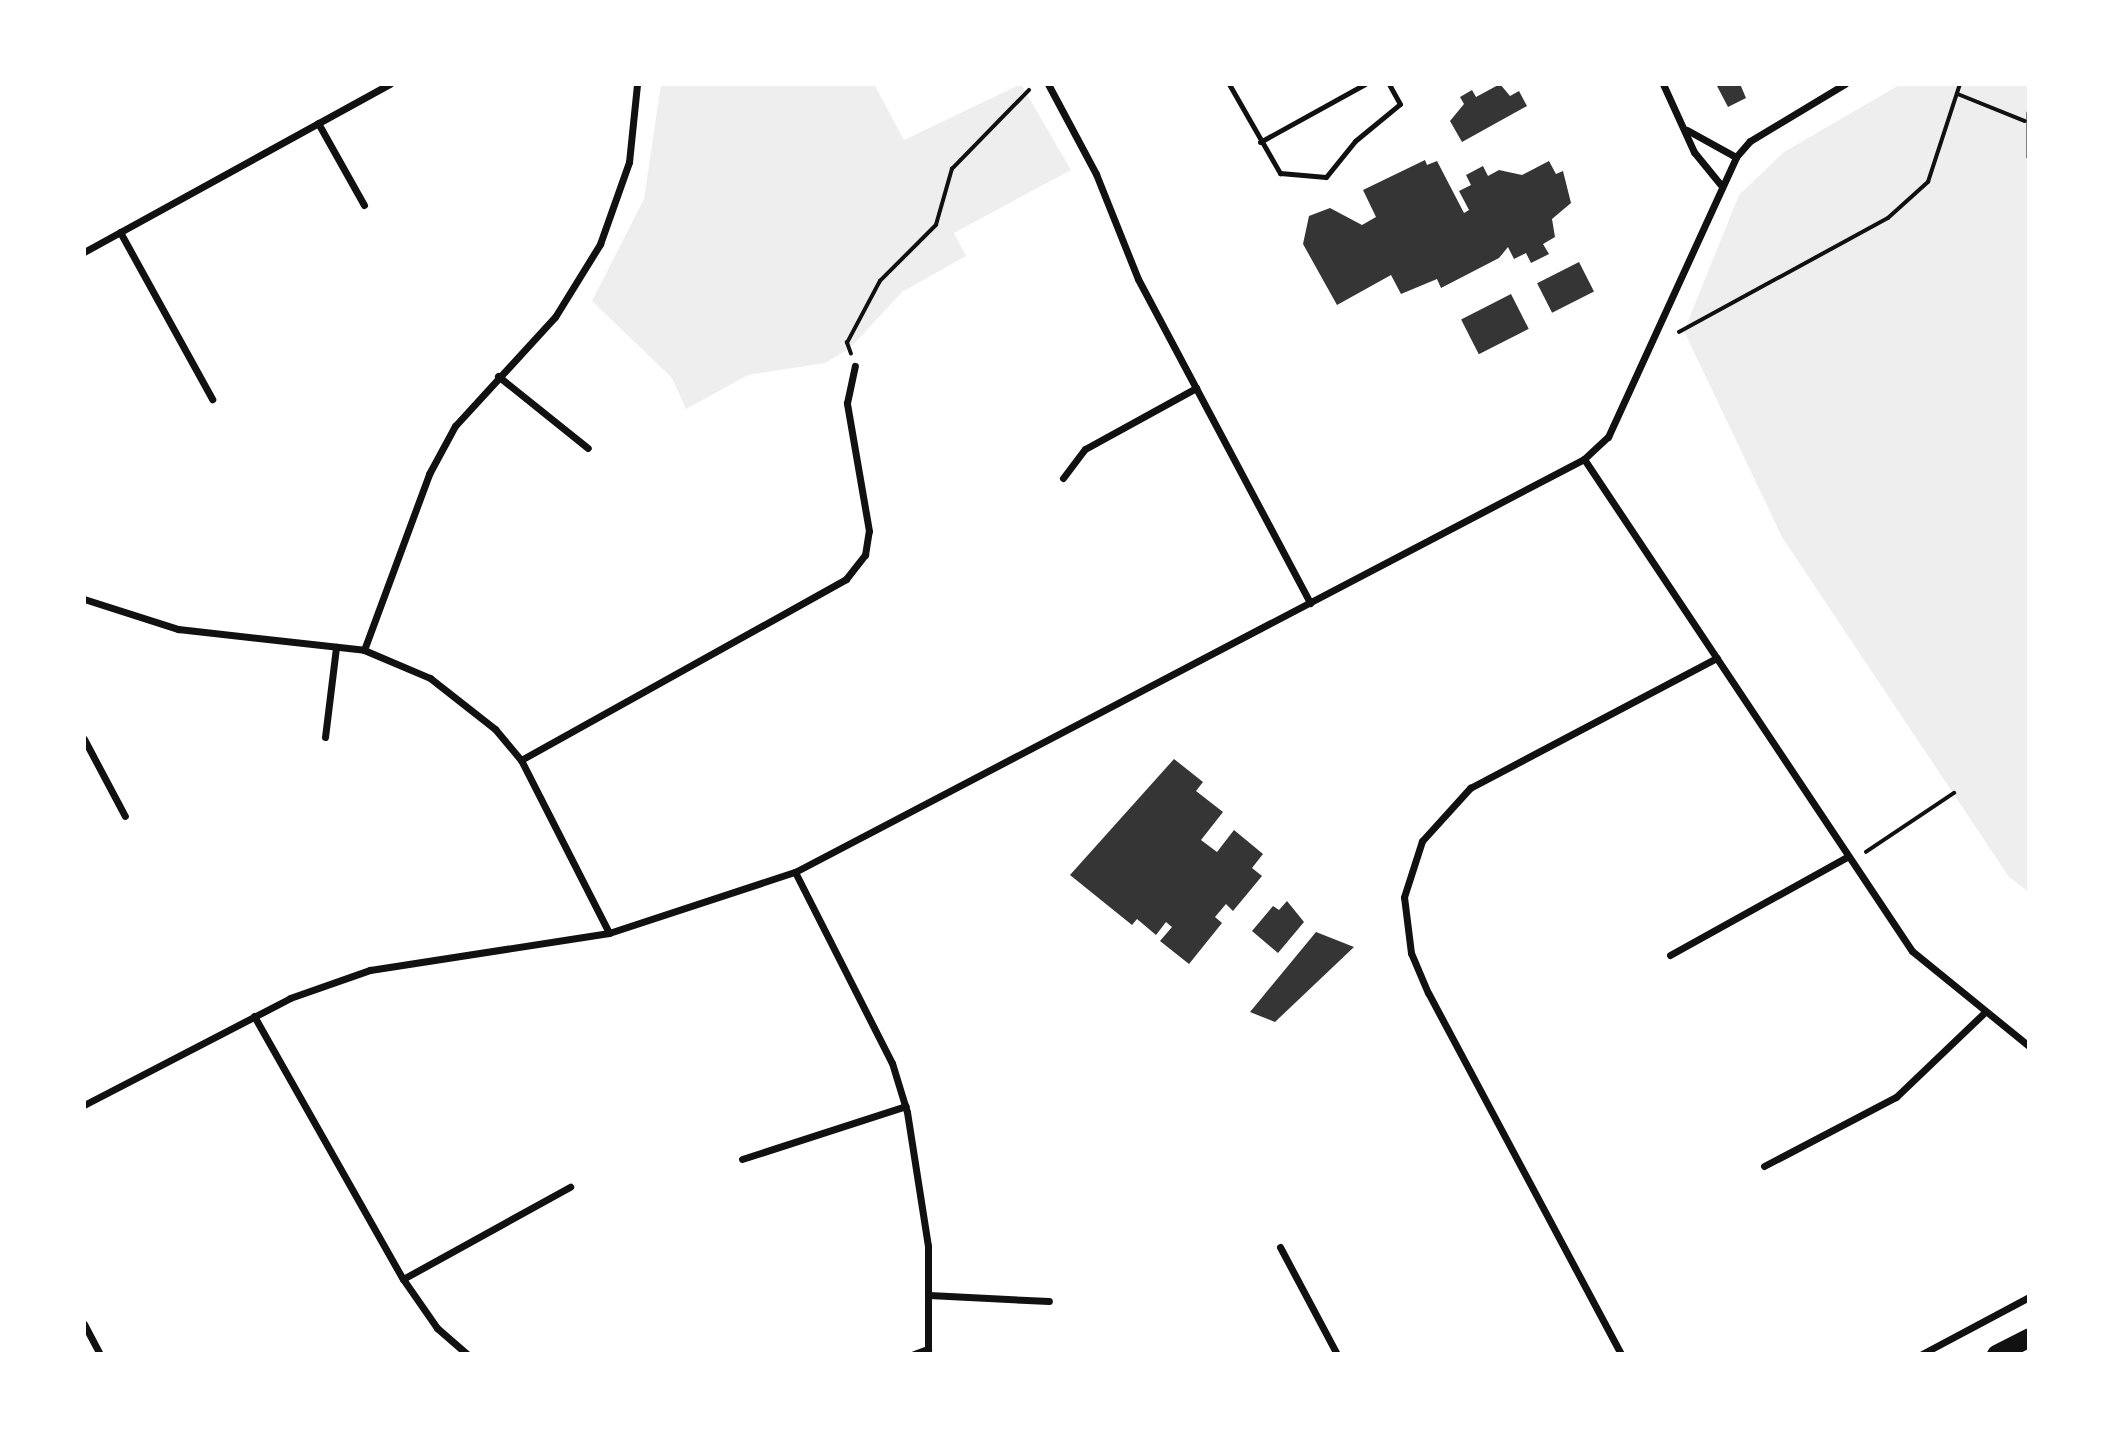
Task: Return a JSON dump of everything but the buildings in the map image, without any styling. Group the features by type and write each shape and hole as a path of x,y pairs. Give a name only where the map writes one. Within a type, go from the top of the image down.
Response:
{"highway":[{"path":"1996,1354 2029,1337"}],"street":[{"path":"84,252 390,84"},
{"path":"363,650 429,474 455,426 498,376 555,317 600,244 629,162 637,84"},
{"path":"1048,84 1196,388 1310,603"},
{"path":"1663,84 1686,130 1720,184"},
{"path":"84,1105 254,1016 370,970 609,933 795,872 1584,459 1608,437 1720,184 1736,157 1749,141 1845,84"},
{"path":"318,123 364,205"},
{"path":"1686,130 1736,157"},
{"path":"120,232 212,399"},
{"path":"521,760 846,579 866,555 869,531 847,403 855,366"},
{"path":"498,376 589,448"},
{"path":"1063,478 1085,449 1196,388"},
{"path":"1584,459 1912,951 1984,1013 2029,1046"},
{"path":"85,601 178,629 363,650 430,678 495,729 521,760 609,933"},
{"path":"325,737 336,647"},
{"path":"1621,1354 1428,993 1411,953 1404,897 1422,841 1470,788 1717,657"},
{"path":"84,739 125,816"},
{"path":"1670,955 1847,857"},
{"path":"795,872 892,1063 905,1106 925,1217 929,1295 928,1352 914,1354"},
{"path":"1764,1166 1896,1097 1984,1013"},
{"path":"254,1016 403,1279 437,1328 467,1354"},
{"path":"742,1159 905,1106"},
{"path":"403,1279 570,1187"},
{"path":"1280,1247 1337,1354"},
{"path":"929,1295 1049,1301"},
{"path":"1922,1354 2029,1297"},
{"path":"84,1324 100,1354"}],"lane":[{"path":"1229,84 1280,173 1326,177 1355,141 1400,104 1389,84"},
{"path":"1261,142 1365,84"}],"path":[{"path":"1679,332 1888,219 1928,182 1960,84"},
{"path":"855,366 847,343 880,281 936,225 952,169 1029,90"},
{"path":"1958,94 2025,121"},
{"path":"2029,113 2025,121 2029,157"},
{"path":"1866,852 1954,793"}],"shaded area":[{"path":"661,84 874,84 904,140 1021,84 1071,170 954,233 966,256 902,292 850,348 825,363 748,375 686,409 672,378 592,301 644,199"},
{"path":"1901,84 2029,84 2029,892 2009,877 1782,537 1684,331 1739,195 1784,152"}]}
